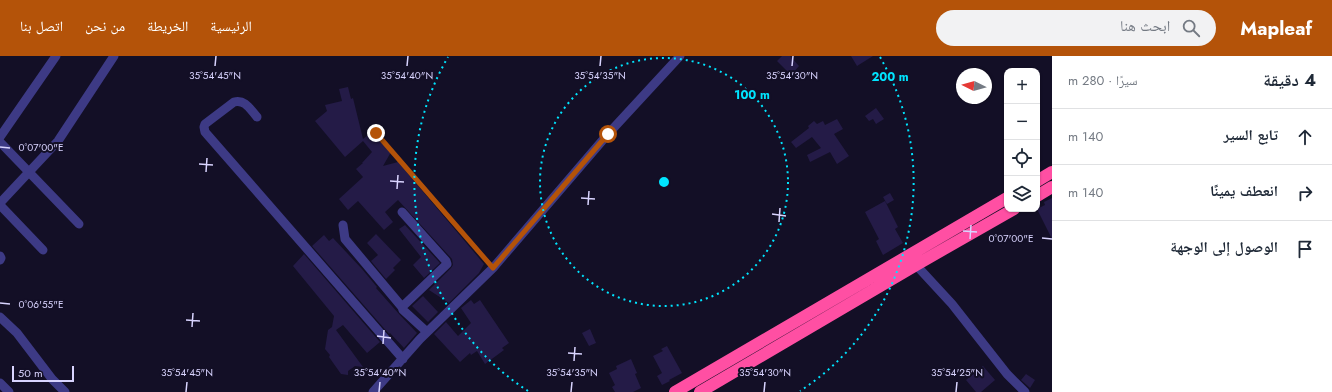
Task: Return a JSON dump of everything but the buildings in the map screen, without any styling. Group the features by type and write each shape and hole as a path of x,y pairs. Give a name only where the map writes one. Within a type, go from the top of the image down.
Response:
{"highway":[{"path":"1040,179 1052,172"},
{"path":"1040,194 1052,187"},
{"path":"675,392 1004,200"},
{"path":"700,392 916,264 1009,212"}],"street":[{"path":"43,250 0,204 58,140 114,56"},
{"path":"373,392 427,332 493,268 608,134 680,56"},
{"path":"0,137 51,58"},
{"path":"256,117 243,101 240,100 234,102 205,124 205,132 403,359"},
{"path":"0,142 79,224"},
{"path":"402,212 446,261 447,264 402,307"},
{"path":"343,225 345,239 403,310 427,332"},
{"path":"0,256 2,258 0,260"},
{"path":"916,264 952,304 1007,374 1026,392"},
{"path":"0,316 17,333 52,379 65,392"},
{"path":"0,383 9,392"}],"path":[{"path":"376,133 493,268"}],"route":[{"path":"376,133 493,268 608,134"}]}
